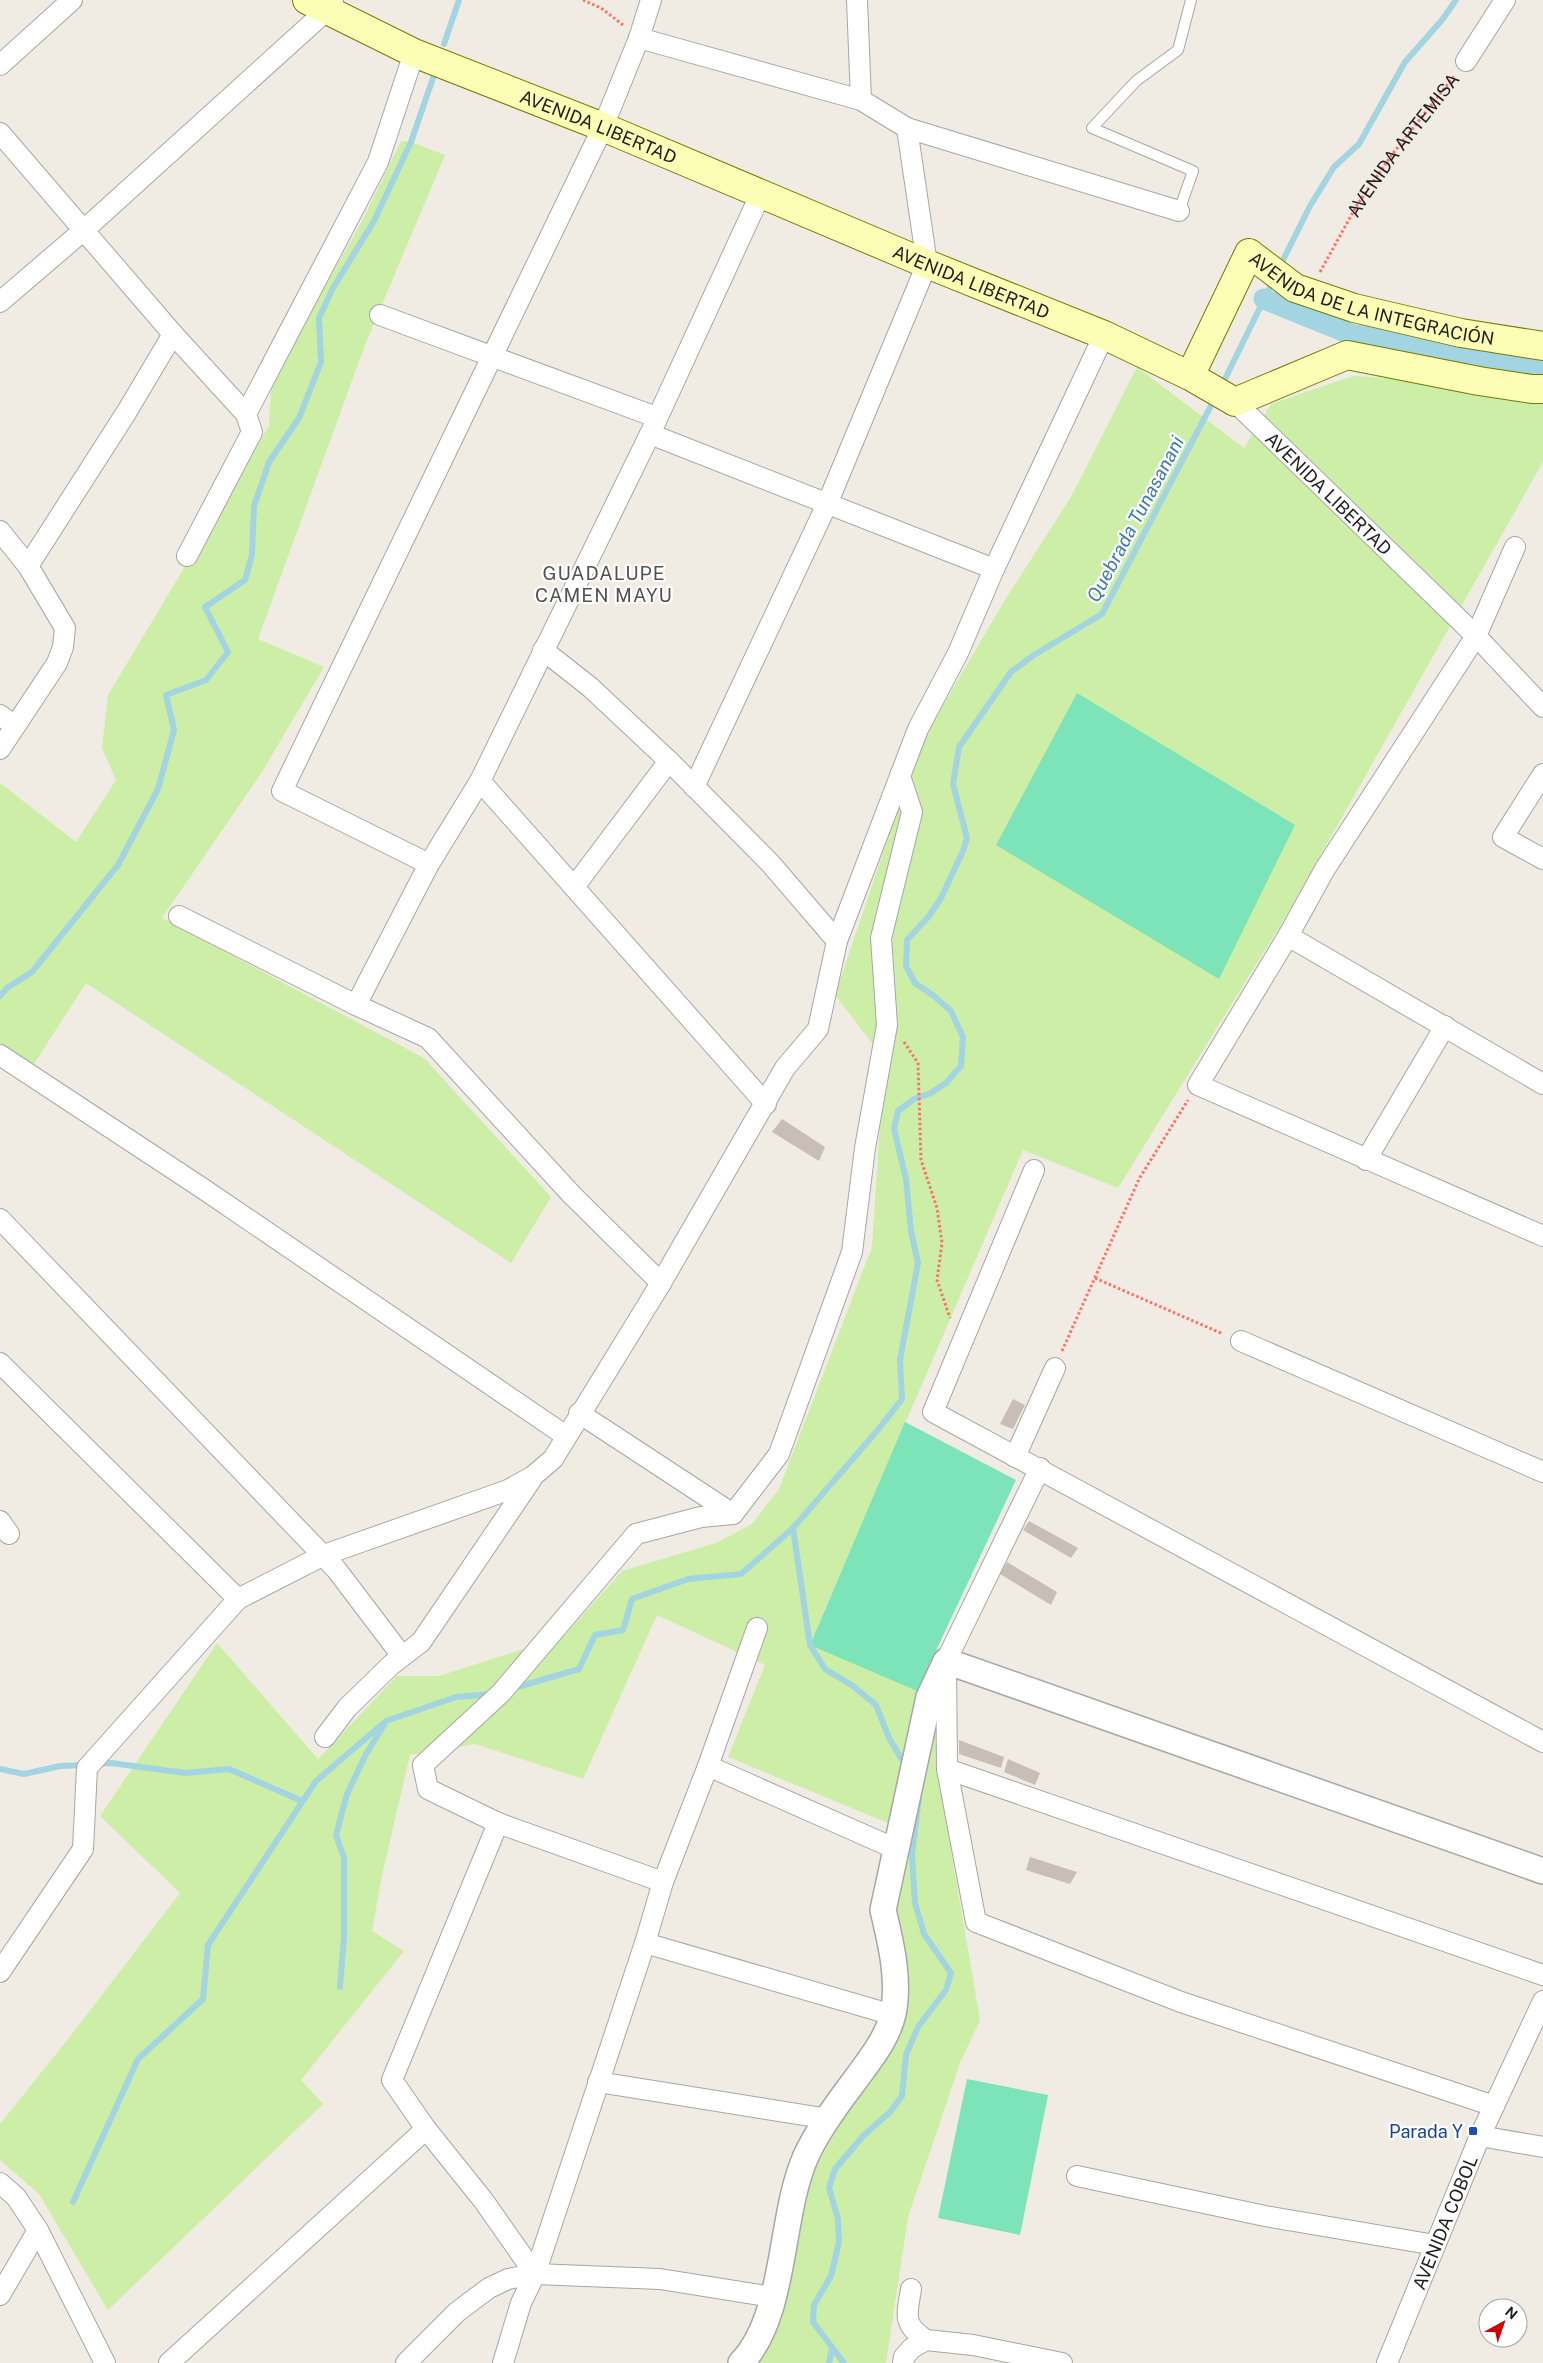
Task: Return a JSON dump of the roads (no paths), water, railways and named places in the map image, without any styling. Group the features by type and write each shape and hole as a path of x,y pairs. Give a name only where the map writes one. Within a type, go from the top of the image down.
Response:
{"main road":[{"name":"AVENIDA LIBERTAD","path":"323,3 414,53 603,127 927,264 1104,335 1190,376 1235,402"},
{"name":"AVENIDA DE LA INTEGRACIÓN","path":"1190,376 1249,253 1301,290 1354,308 1461,333 1543,346"},
{"path":"1235,402 1347,355 1479,381 1543,389"}],"street":[{"path":"0,65 72,0"},
{"path":"429,864 282,791 603,127 639,38 651,0"},
{"path":"857,0 861,100"},
{"name":"AVENIDA ARTEMISA","path":"1466,61 1505,0"},
{"path":"0,302 84,230 323,3"},
{"path":"639,38 861,100 907,128 1179,211"},
{"path":"246,414 378,162 414,53"},
{"path":"694,787 828,502 927,264 907,128"},
{"path":"0,133 173,334 246,414 252,432 187,556"},
{"path":"356,1006 429,864 480,780 653,426 761,193"},
{"path":"380,315 491,356 828,502 994,569"},
{"path":"28,566 126,413 173,334"},
{"path":"0,1972 83,1849 87,1768 238,1599 323,1556 508,1490 533,1476 553,1459 579,1413 661,1283 766,1104 785,1068 818,1029 837,941 918,729 958,653 994,569 1104,335"},
{"name":"AVENIDA LIBERTAD","path":"1235,402 1476,636 1543,707"},
{"path":"0,531 28,566 65,628 63,647 57,662 8,720 0,749"},
{"path":"1515,547 1476,636 1325,869 1288,936 1198,1085 1543,1236"},
{"path":"543,650 590,687 670,761 770,863 837,941"},
{"path":"574,887 670,761"},
{"path":"1543,774 1503,837 1543,859"},
{"path":"663,1882 498,1823 428,1789 423,1765 501,1693 636,1534 701,1517 733,1514 779,1454 852,1252 864,1148 888,1025 881,938 912,812 900,776"},
{"path":"480,780 766,1104"},
{"path":"179,916 356,1006 428,1038 571,1194 661,1283"},
{"path":"1288,936 1543,1084"},
{"path":"1366,1160 1445,1026"},
{"path":"0,1055 202,1188 566,1436"},
{"path":"1034,1170 933,1412 1015,1457 1040,1468 1543,1742"},
{"path":"0,1219 323,1556 402,1656"},
{"path":"1241,1341 1543,1472"},
{"path":"0,1363 238,1599"},
{"path":"1015,1457 1055,1368"},
{"path":"579,1413 733,1514"},
{"path":"741,2363 753,2350 765,2322 806,2156 884,2038 893,2015 896,1986 884,1910 929,1697 1040,1468"},
{"path":"325,1737 346,1708 402,1656 421,1642 533,1476"},
{"path":"503,2363 521,2303 535,2274 646,1943 663,1882 708,1766 757,1628"},
{"path":"946,1661 948,1769 976,1922 1181,2002 1494,2106"},
{"path":"946,1661 1543,1872"},
{"path":"708,1766 896,1849"},
{"path":"948,1769 1543,1975"},
{"path":"498,1823 392,2080 426,2129 483,2200 535,2274"},
{"path":"646,1943 893,2015"},
{"name":"AVENIDA COBOL","path":"1387,2363 1480,2136 1543,2001"},
{"path":"598,2082 829,2120"},
{"path":"169,2363 426,2129"},
{"path":"1480,2136 1543,2148"},
{"path":"1077,2176 1265,2216 1435,2245"},
{"path":"0,2183 16,2197 38,2230 105,2363"},
{"path":"0,2295 38,2230"},
{"path":"406,2363 457,2312 489,2288 508,2279 535,2274 660,2279 772,2297"},
{"path":"911,2289 907,2317 913,2332 926,2340 973,2345 1062,2363"},
{"path":"903,2363 904,2357 912,2348 926,2340"}],"lane":[{"path":"1179,211 1193,171 1092,128 1136,81 1178,50 1189,16 1191,0"}],"waterway":[{"path":"444,44 459,0"},
{"name":"Quebrada Tunasanani","path":"1279,268 1310,206 1334,167 1359,144 1405,62 1442,20 1456,0"},
{"path":"0,996 7,988 32,972 118,865 158,789 174,730 166,695 206,680 228,652 205,607 245,580 252,555 254,506 269,462 299,418 321,362 319,318 333,288 374,221 411,142 433,78"},
{"name":"Quebrada Tunasanani","path":"1221,387 1274,279"},
{"path":"1264,299 1353,335 1377,337 1477,361 1543,368"},
{"name":"Quebrada Tunasanani","path":"514,1688 579,1669 595,1635 623,1630 632,1599 688,1579 741,1574 793,1528 877,1431 902,1399 900,1360 918,1263 911,1231 906,1179 894,1129 898,1111 914,1099 931,1093 946,1083 961,1066 963,1037 951,1011 915,983 906,966 907,940 929,916 941,898 967,838 953,784 959,747 1011,672 1034,655 1102,614 1215,398"},
{"name":"Quebrada Tunasanani","path":"793,1528 810,1645 825,1669 853,1686 876,1705 889,1738 907,1768"},
{"path":"73,2202 138,2059 203,1999 208,1945 316,1781 386,1721 456,1697 492,1694"},
{"path":"340,1987 344,1937 344,1858 336,1835 347,1794 366,1754 384,1725"},
{"path":"97,1764 111,1763 186,1773 229,1769 302,1801"},
{"path":"0,1769 24,1774 60,1766 85,1765"},
{"name":"Quebrada Tunasanani","path":"844,2363 813,2322 814,2305 831,2276 839,2242 838,2219 829,2188 835,2169 864,2135 890,2112 902,2096 906,2055 918,2027 946,1990 951,1973 924,1934 915,1903 912,1855 919,1797"},
{"path":"829,2363 832,2348"}],"place":[{"name":"Parada Y","path":"1473,2131"}],"district":[{"name":"GUADALUPE CAMEN MAYU","path":"604,584"}]}
